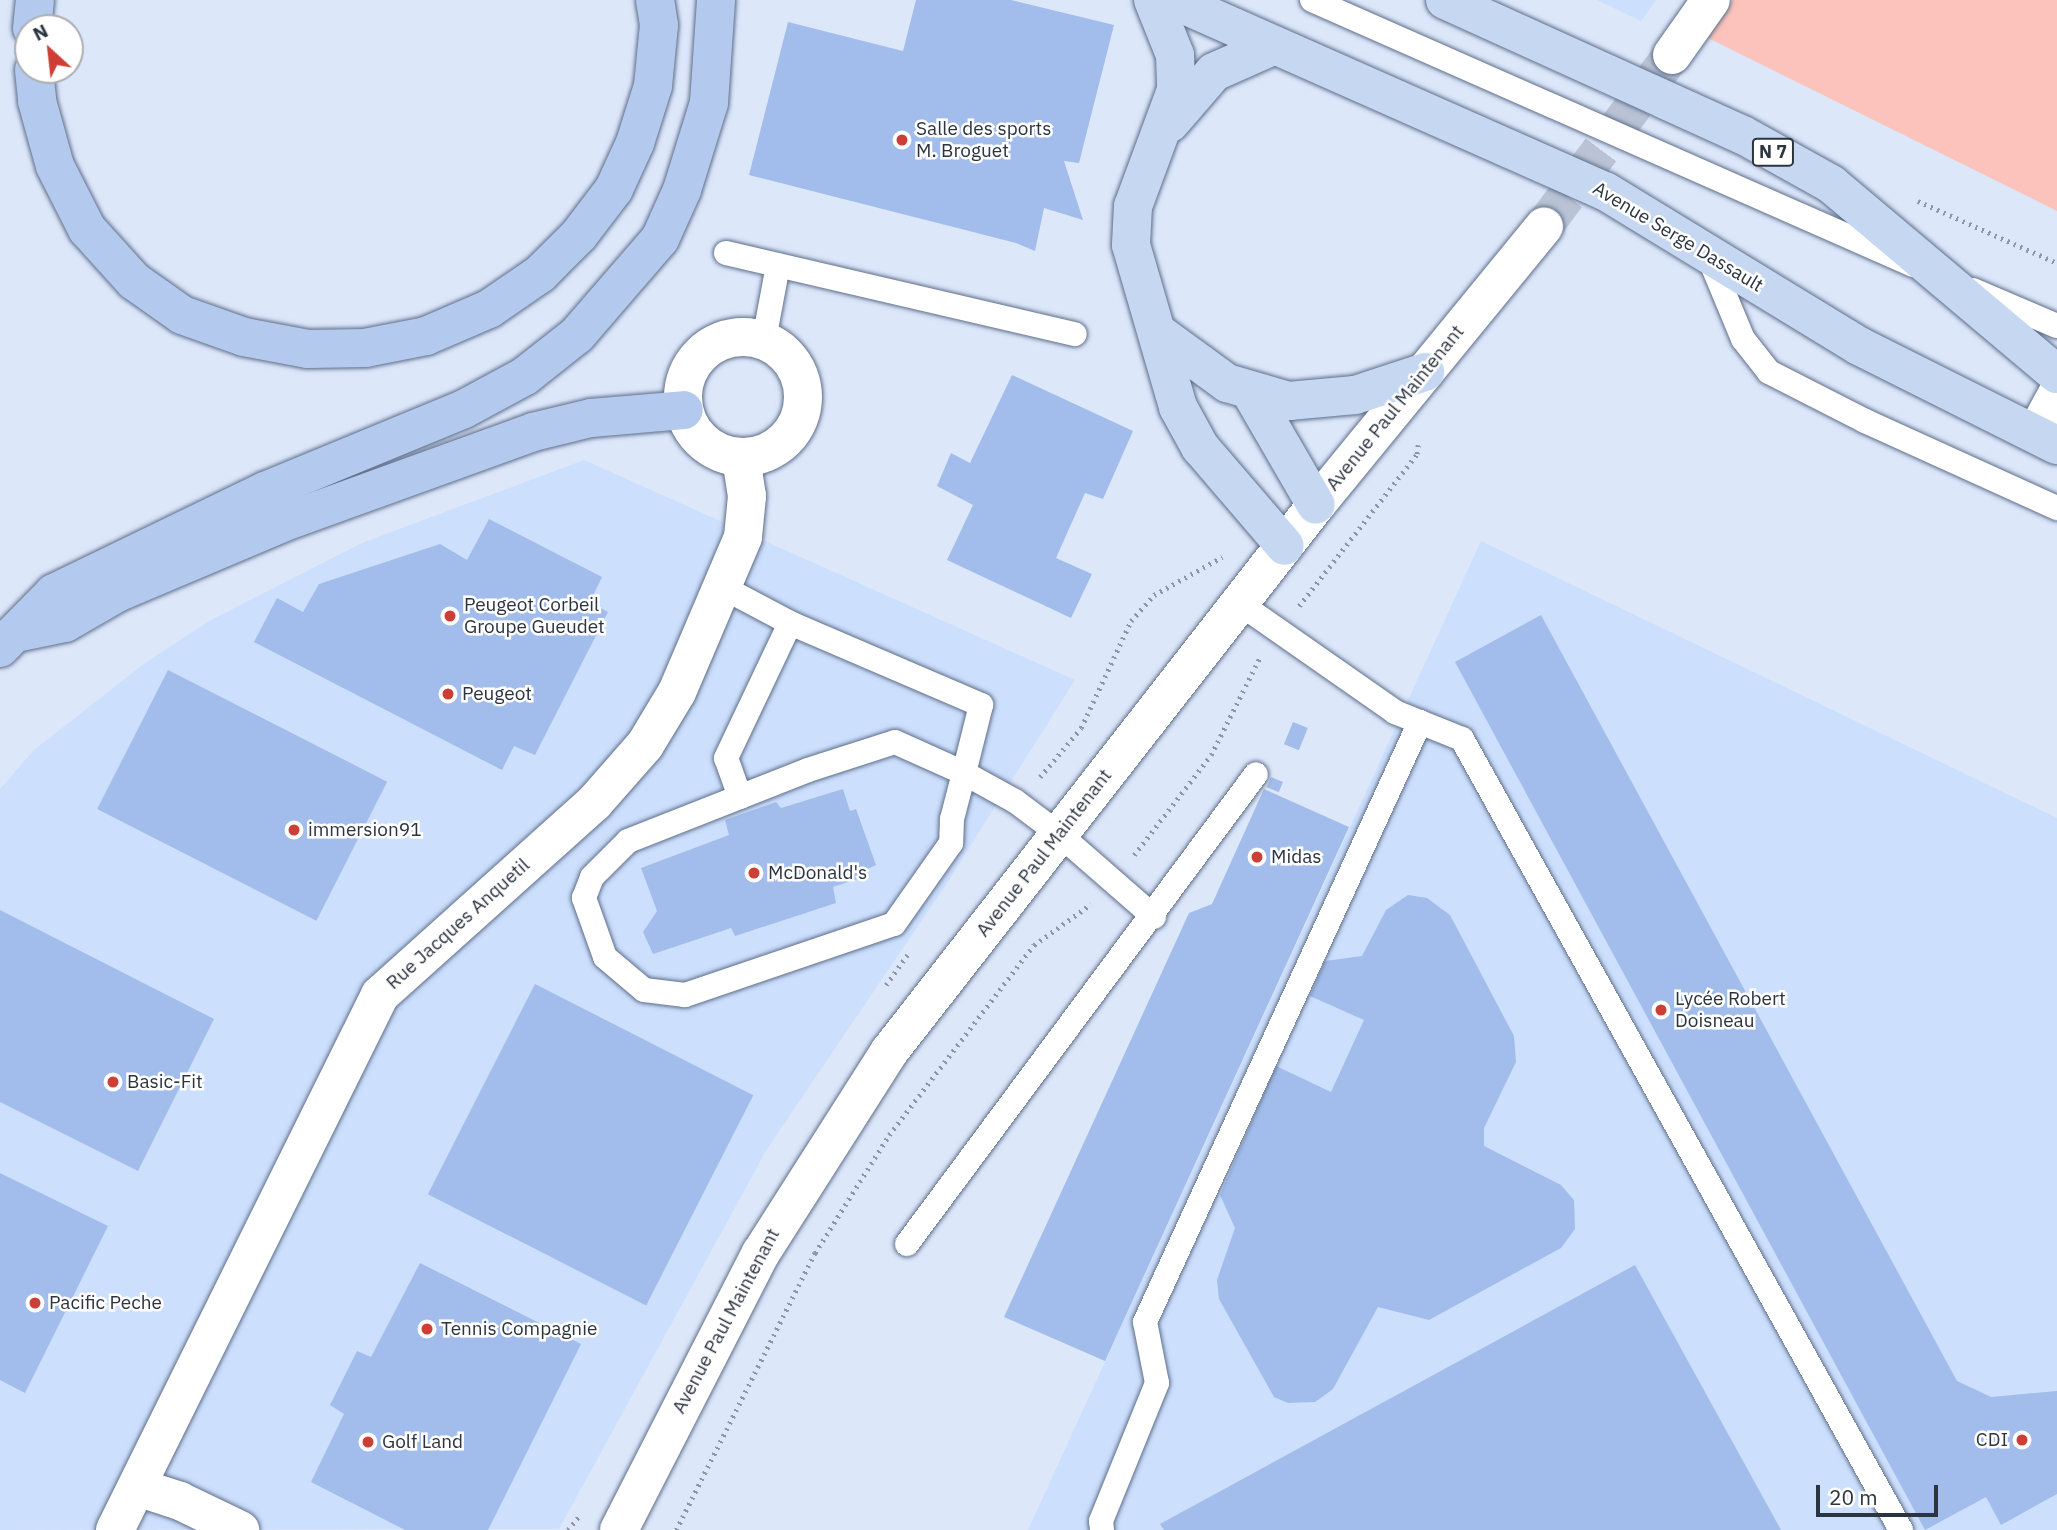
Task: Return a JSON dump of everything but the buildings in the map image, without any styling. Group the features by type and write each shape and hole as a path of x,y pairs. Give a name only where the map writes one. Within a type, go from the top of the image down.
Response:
{"highway":[{"path":"35,84 37,101 55,166 87,229 134,281 182,315 244,337 308,349 365,348 426,336 489,309 540,274 579,234 614,189 635,142 653,86 659,25 656,0"},
{"path":"10,640 54,593 103,566 265,491 464,409 525,376 577,335 660,239 682,190 709,103 716,0"},
{"path":"10,640 65,623 119,592 282,523 521,436 591,418 684,410"}],"main road":[{"path":"1153,0 1175,55 1176,90 1165,130 1133,206 1131,225 1137,271 1178,407 1200,447 1285,546"},
{"name":"Avenue Serge Dassault","path":"1173,0 1605,191 1859,346 2046,439"},
{"name":"N 7","path":"1445,0 1731,130 1831,184 2057,374"},
{"path":"1165,130 1213,72 1273,46"},
{"path":"1157,332 1227,383 1251,393 1289,401 1321,401 1355,396 1425,372"},
{"path":"1251,393 1317,505"}],"street":[{"path":"1672,55 1711,0"},
{"name":"Avenue Paul Maintenant","path":"619,1530 690,1385 824,1147 889,1052 1239,603 1544,226"},
{"path":"738,336 764,340 783,351 796,367 803,387 803,408 795,428 781,444 762,454 741,457 705,443 684,410 684,384 695,361 714,344 738,336"},
{"path":"2046,439 2057,394"},
{"name":"Rue Jacques Anquetil","path":"115,1530 380,995 594,803 645,745 677,692 724,588 743,537 747,496 741,457"},
{"path":"137,1487 180,1501 240,1530"}],"lane":[{"path":"1312,0 1750,197 2057,326"},
{"path":"726,253 1074,334"},
{"path":"1708,255 1743,339 1769,372 1865,421 2057,508"},
{"path":"764,340 778,265"},
{"path":"724,588 790,623 981,705 964,773 951,819 951,843 894,924 685,995 644,990 605,957 584,898 592,877 628,841 740,797 895,742 964,773 1015,801 1059,834 1154,917"},
{"path":"1239,603 1395,712 1462,739 1901,1530"},
{"path":"740,797 726,758 790,623"},
{"path":"1102,1530 1101,1521 1157,1383 1145,1322 1420,722"},
{"path":"907,1244 1154,917 1256,774"}],"path":[{"path":"2018,243 2057,263"},
{"path":"677,1530 815,1252 889,1135 1034,945 1114,881 1211,755 1253,666 1417,454 1418,440"}],"shaded area":[{"path":"1597,0 1656,0 1641,21"},
{"path":"1733,0 2057,0 2057,211 1704,36"},
{"path":"584,460 1075,680 945,886 767,1149 559,1529 0,1530 0,789 34,750 145,663 211,620 362,543"},
{"name":"Lycée Robert Doisneau","path":"1481,541 2057,818 2057,1530 1028,1530"}],"tunnel":[{"path":"1544,226 1672,55"}],"place":[{"name":"Salle des sports M. Broguet","path":"902,140"},
{"name":"Peugeot Corbeil Groupe Gueudet","path":"450,616"},
{"name":"Peugeot","path":"448,694"},
{"name":"immersion91","path":"294,830"},
{"name":"Midas","path":"1257,857"},
{"name":"McDonald's","path":"754,873"},
{"name":"Lycée Robert Doisneau","path":"1661,1010"},
{"name":"Basic-Fit","path":"113,1082"},
{"name":"Pacific Peche","path":"35,1303"},
{"name":"Tennis Compagnie","path":"427,1329"},
{"name":"CDI","path":"2022,1440"},
{"name":"Golf Land","path":"368,1442"}]}
